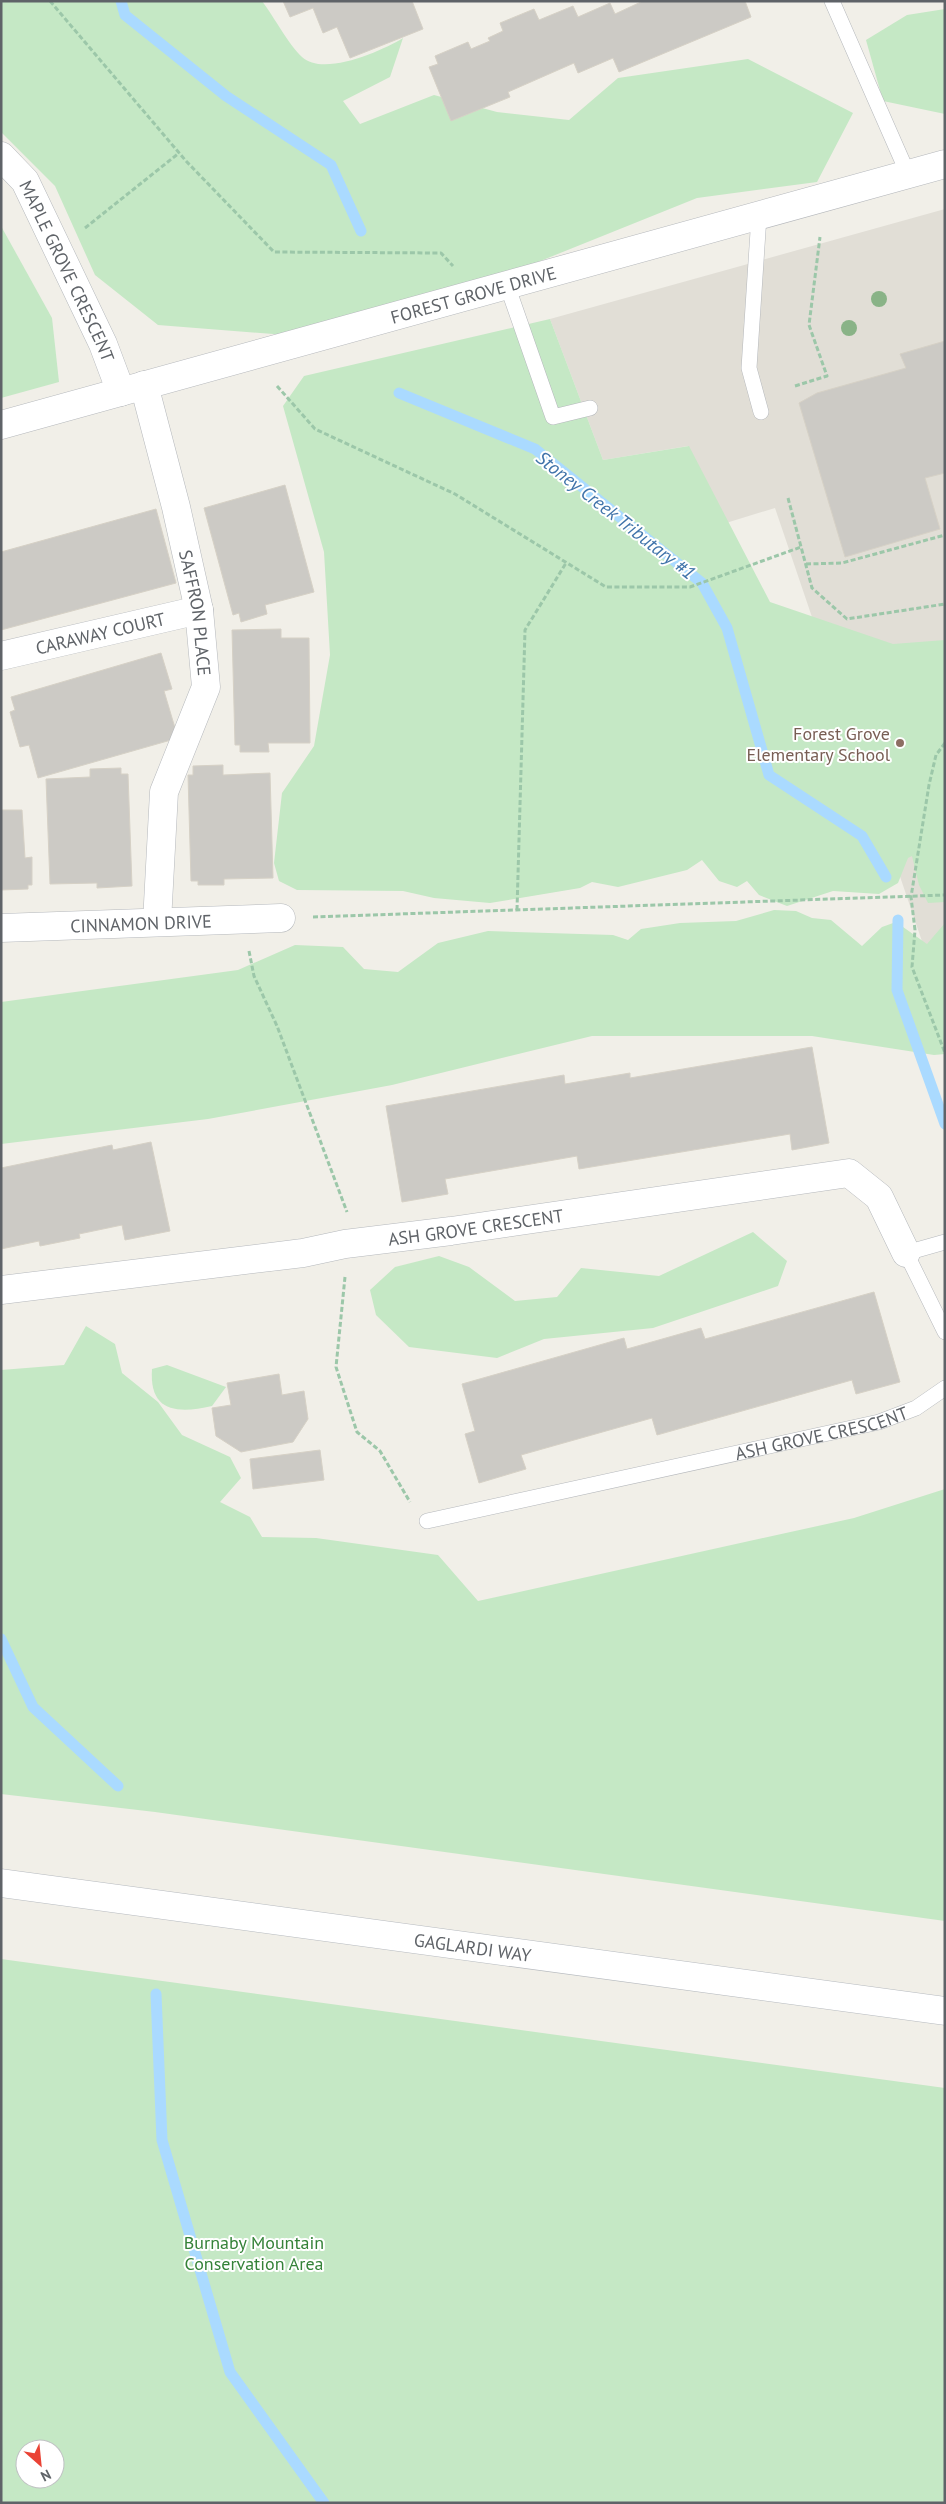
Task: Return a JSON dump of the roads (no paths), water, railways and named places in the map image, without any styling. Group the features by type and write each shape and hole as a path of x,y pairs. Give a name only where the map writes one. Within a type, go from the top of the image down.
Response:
{"street":[{"name":"MAPLE GROVE CRESCENT","path":"1,156 25,181 103,344 133,388 176,507"},
{"name":"FOREST GROVE DRIVE","path":"1,425 945,164"},
{"name":"SAFFRON PLACE","path":"157,922 164,792 206,687 199,610 176,507"},
{"name":"CARAWAY COURT","path":"1,656 199,610"},
{"name":"CINNAMON DRIVE","path":"1,928 281,918"},
{"name":"ASH GROVE CRESCENT","path":"1,1290 302,1252 345,1244 451,1231 849,1173 879,1197 906,1253"},
{"name":"GAGLARDI WAY","path":"1,1883 945,2011"}],"lane":[{"path":"832,1 908,174"},
{"path":"758,216 749,368 761,412"},
{"path":"507,285 553,417 590,408"},
{"path":"906,1253 945,1242"},
{"name":"ASH GROVE CRESCENT","path":"906,1253 945,1332"},
{"name":"ASH GROVE CRESCENT","path":"427,1521 879,1422 916,1408 945,1388"}],"waterway":[{"name":"Stoney Creek Tributary #1","path":"121,1 125,15 226,96 331,165 361,231"},
{"name":"Stoney Creek Tributary #1","path":"399,393 535,449 702,583 727,628 769,775 862,836 886,877"},
{"path":"898,920 897,990 945,1124"},
{"path":"1,1639 33,1707 118,1786"},
{"path":"156,1994 162,2140 230,2372 324,2503"}],"place":[{"name":"Forest Grove Elementary School","path":"900,743"}],"park label":[{"name":"Burnaby Mountain Conservation Area","path":"254,2252"}]}
